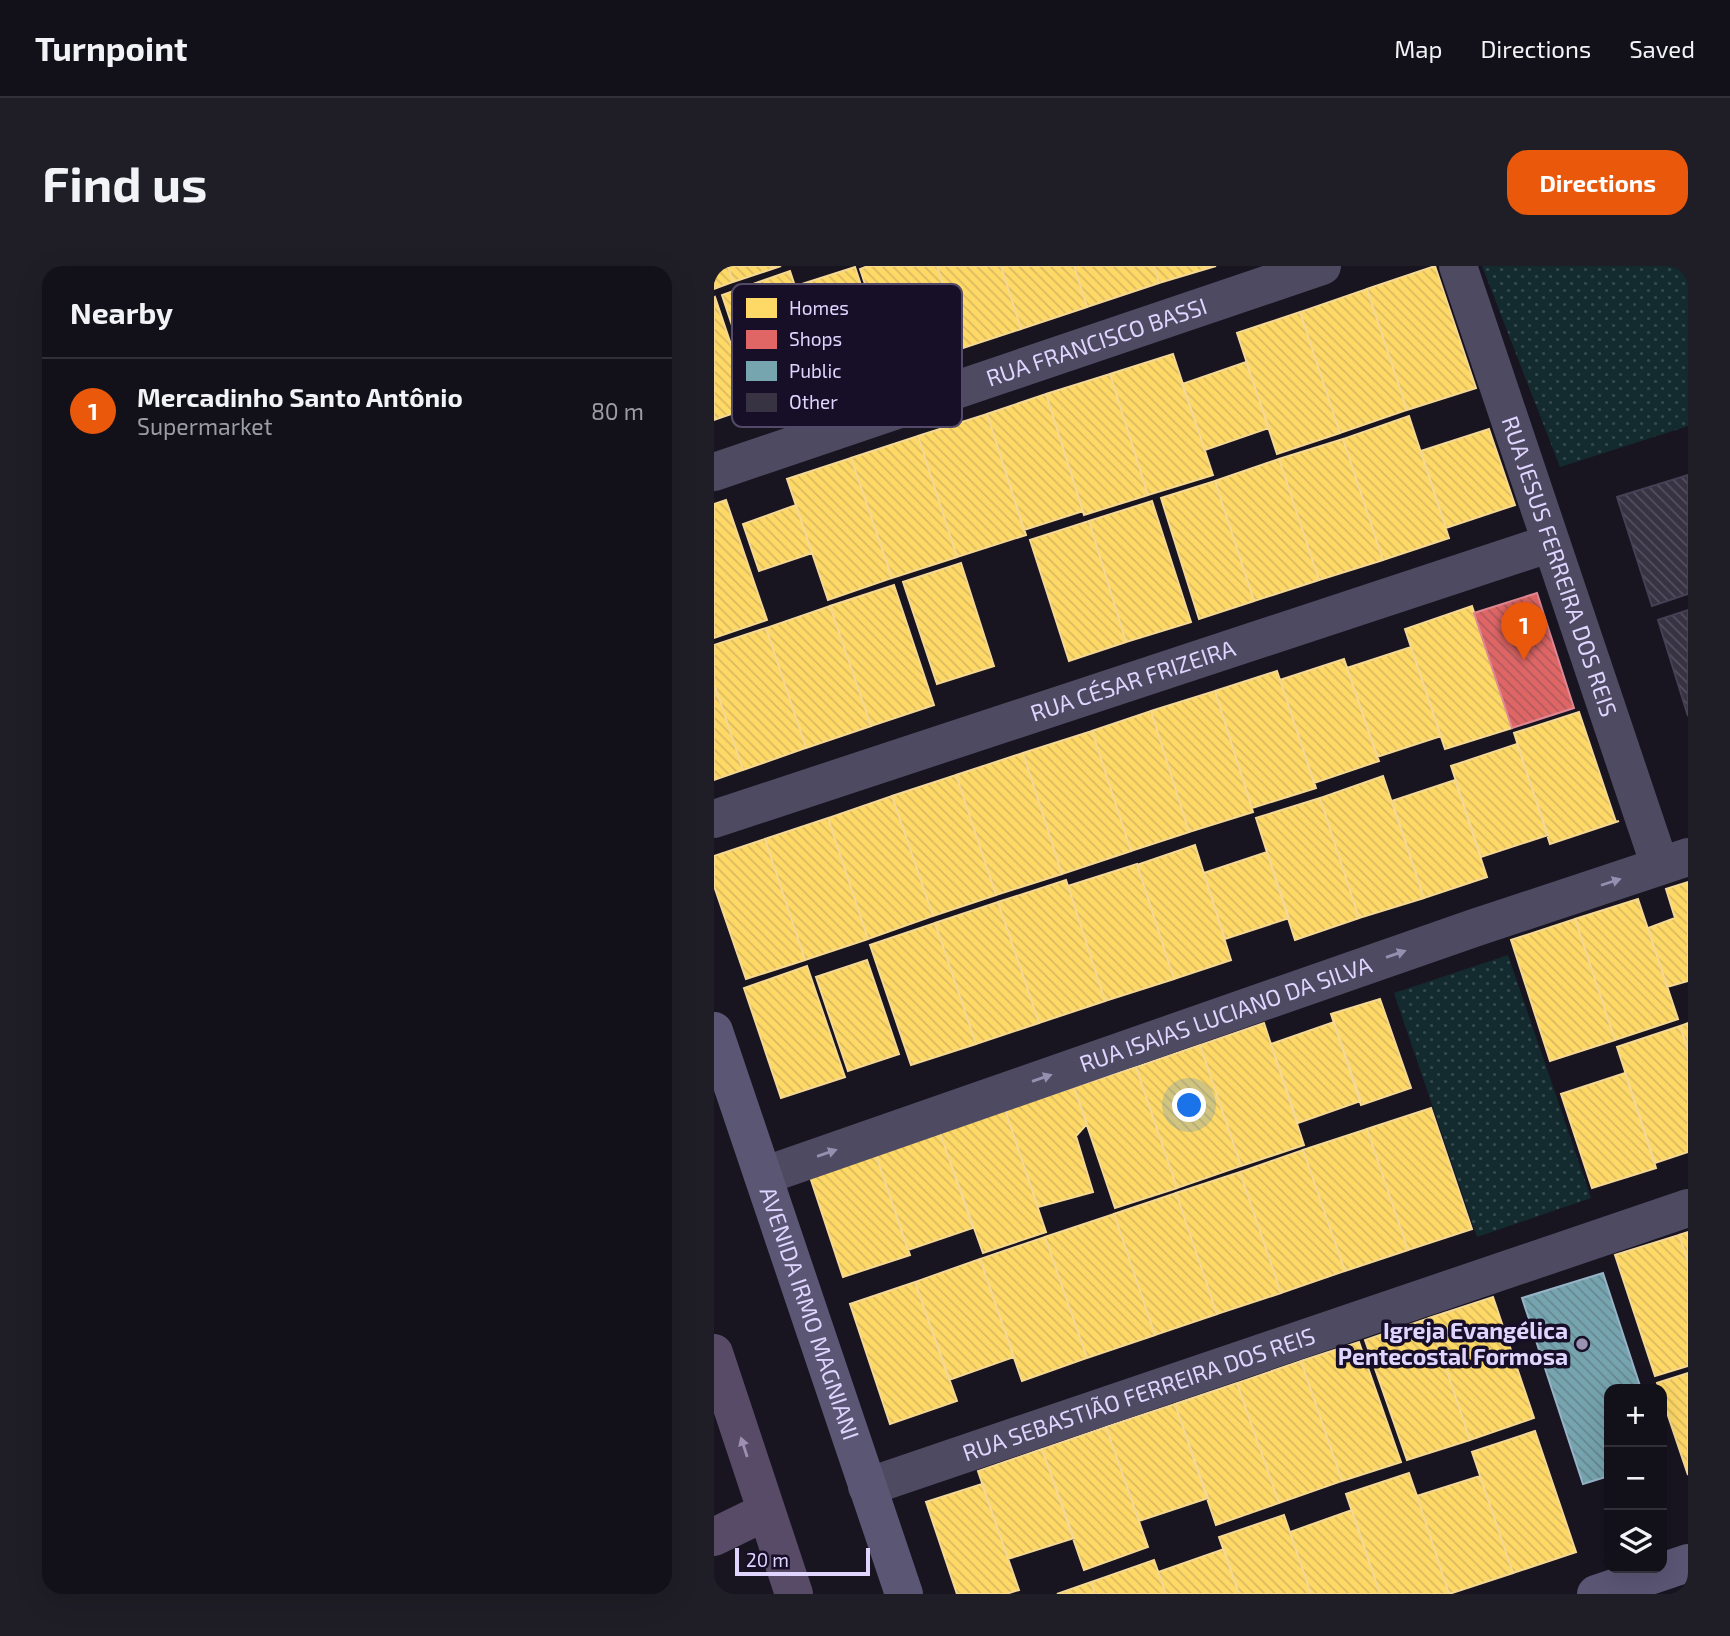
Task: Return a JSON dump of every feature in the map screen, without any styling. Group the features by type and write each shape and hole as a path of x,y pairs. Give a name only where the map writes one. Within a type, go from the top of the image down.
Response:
{"main road":[{"path":"714,1353 794,1594"},
{"path":"714,1537 765,1512"}],"street":[{"name":"RUA FRANCISCO BASSI","path":"962,388 1322,266"},
{"name":"RUA JESUS FERREIRA DOS REIS","path":"1458,266 1551,543 1674,862"},
{"name":"RUA FRANCISCO BASSI","path":"714,472 847,427"},
{"name":"RUA CÉSAR FRIZEIRA","path":"714,819 1551,543"},
{"name":"RUA ISAIAS LUCIANO DA SILVA","path":"763,1176 1401,953 1674,862"},
{"name":"AVENIDA IRMO MAGNIANI","path":"714,1031 904,1594"},
{"name":"RUA SEBASTIÃO FERREIRA DOS REIS","path":"867,1487 1688,1208"},
{"path":"1596,1594 1688,1563"}],"green space":[{"path":"1482,266 1688,266 1688,426 1560,467"},
{"path":"1508,955 1591,1198 1477,1237 1394,993"}],"building: Homes":[{"path":"714,266 728,266 733,282 714,289"},
{"path":"728,266 781,266 733,282"},
{"path":"868,266 937,266 943,284 865,284 860,269"},
{"path":"937,266 1001,266 1021,329 963,348 962,284 943,284"},
{"path":"1001,266 1074,266 1087,307 1021,329"},
{"path":"1074,266 1154,266 1159,283 1087,307"},
{"path":"1154,266 1216,266 1159,283"},
{"path":"1435,266 1476,388 1407,410 1367,289"},
{"path":"855,267 861,284 802,284"},
{"path":"790,271 794,284 753,284"},
{"path":"1367,289 1407,410 1340,433 1300,312"},
{"path":"732,291 732,325 722,295"},
{"path":"714,298 732,348 732,414 714,420"},
{"path":"1300,312 1340,433 1277,454 1237,333"},
{"path":"1173,354 1213,475 1148,495 1110,374"},
{"path":"1246,362 1269,428 1205,450 1182,384"},
{"path":"1110,374 1148,495 1084,515 1046,394"},
{"path":"1046,394 1083,511 1024,530 987,414"},
{"path":"987,414 1026,535 957,557 918,436 946,427 962,427 962,422"},
{"path":"1409,416 1449,538 1383,560 1343,439"},
{"path":"1489,429 1515,505 1446,528 1421,451"},
{"path":"918,436 957,557 892,578 851,458"},
{"path":"1343,439 1383,560 1319,580 1279,459"},
{"path":"851,458 892,578 828,600 787,479"},
{"path":"1279,459 1319,580 1254,601 1215,481"},
{"path":"1215,481 1254,601 1199,619 1161,498"},
{"path":"726,500 767,620 714,638 714,504"},
{"path":"1152,501 1191,622 1126,642 1089,521"},
{"path":"796,505 812,553 759,571 743,524"},
{"path":"1089,521 1126,642 1069,661 1030,540"},
{"path":"961,563 994,666 937,684 903,582"},
{"path":"894,585 934,705 871,726 830,606"},
{"path":"830,606 871,726 806,748 766,628"},
{"path":"1472,606 1512,728 1445,749 1405,629"},
{"path":"766,628 806,748 743,770 714,683 714,645"},
{"path":"1411,647 1441,736 1377,757 1347,668"},
{"path":"1344,659 1379,761 1314,783 1280,680"},
{"path":"1277,671 1316,788 1252,808 1215,691"},
{"path":"714,683 743,770 714,780"},
{"path":"1215,691 1253,812 1189,832 1151,711"},
{"path":"1151,711 1189,832 1131,851 1092,731"},
{"path":"1579,712 1616,822 1550,844 1514,733"},
{"path":"1092,731 1131,851 1062,874 1023,753"},
{"path":"1517,744 1548,835 1481,857 1451,766"},
{"path":"1023,753 1062,874 996,895 956,775"},
{"path":"956,775 996,895 933,916 892,796"},
{"path":"1383,776 1424,898 1359,918 1320,798"},
{"path":"1455,780 1487,877 1424,898 1392,801"},
{"path":"892,796 933,916 868,939 828,818"},
{"path":"1320,798 1359,918 1295,940 1256,818"},
{"path":"828,818 868,939 805,960 765,839"},
{"path":"765,839 805,960 746,979 714,886 714,856"},
{"path":"1195,845 1231,960 1174,979 1137,865"},
{"path":"1267,852 1289,918 1225,939 1204,873"},
{"path":"1137,864 1174,979 1105,1001 1068,886"},
{"path":"1066,880 1105,1001 1039,1023 998,902"},
{"path":"1688,882 1688,981 1667,987 1648,928 1675,918 1666,889"},
{"path":"1638,899 1678,1019 1615,1040 1575,919"},
{"path":"998,902 1039,1023 976,1044 935,923"},
{"path":"1575,919 1615,1040 1550,1061 1511,940"},
{"path":"935,923 976,1044 911,1065 870,945"},
{"path":"867,960 899,1054 848,1071 816,977"},
{"path":"807,966 845,1077 781,1098 744,988"},
{"path":"1380,999 1411,1088 1361,1105 1331,1014"},
{"path":"1334,1022 1361,1101 1298,1123 1271,1044"},
{"path":"1264,1023 1304,1145 1241,1166 1200,1045"},
{"path":"1688,1023 1688,1050 1680,1026"},
{"path":"1680,1026 1688,1050 1688,1152 1655,1163 1617,1047"},
{"path":"1200,1045 1241,1166 1177,1188 1136,1067"},
{"path":"1136,1067 1177,1188 1115,1208 1074,1087"},
{"path":"1625,1073 1656,1168 1592,1188 1561,1094"},
{"path":"1074,1087 1087,1124 1076,1136 1093,1192 1038,1207 1005,1110"},
{"path":"1431,1108 1472,1229 1408,1250 1367,1129"},
{"path":"1005,1110 1046,1232 983,1253 940,1133"},
{"path":"1367,1129 1408,1250 1345,1271 1303,1150"},
{"path":"940,1133 973,1228 908,1250 876,1155"},
{"path":"1303,1150 1345,1271 1281,1293 1240,1172"},
{"path":"876,1155 910,1255 843,1277 810,1177"},
{"path":"1240,1172 1281,1293 1217,1314 1176,1193"},
{"path":"1176,1193 1217,1314 1155,1335 1114,1214"},
{"path":"1114,1214 1155,1335 1087,1358 1045,1237"},
{"path":"1688,1232 1688,1262 1679,1235"},
{"path":"1679,1235 1688,1262 1688,1366 1655,1376 1615,1255"},
{"path":"1045,1237 1087,1358 1022,1381 980,1259"},
{"path":"980,1259 1014,1357 949,1380 915,1282"},
{"path":"915,1282 957,1401 890,1424 850,1304"},
{"path":"1493,1297 1534,1418 1470,1440 1429,1318"},
{"path":"1429,1318 1470,1440 1407,1460 1365,1340"},
{"path":"1359,1342 1401,1462 1342,1481 1301,1361"},
{"path":"1301,1361 1342,1481 1279,1503 1237,1383"},
{"path":"1688,1373 1688,1475 1667,1413 1667,1384 1657,1383"},
{"path":"1237,1383 1279,1503 1216,1525 1175,1404"},
{"path":"1175,1404 1208,1498 1139,1521 1106,1427"},
{"path":"1106,1427 1148,1547 1084,1570 1042,1449"},
{"path":"1535,1431 1576,1552 1513,1573 1472,1452"},
{"path":"1042,1449 1074,1538 1008,1559 978,1471"},
{"path":"1409,1473 1449,1594 1380,1594 1346,1494"},
{"path":"1480,1476 1513,1573 1449,1594 1417,1496"},
{"path":"982,1484 1019,1590 1006,1594 957,1594 926,1502"},
{"path":"1352,1510 1380,1594 1311,1594 1290,1532"},
{"path":"1284,1515 1311,1594 1239,1594 1219,1537"},
{"path":"1224,1549 1239,1594 1166,1594 1158,1572"},
{"path":"1154,1560 1166,1594 1095,1594 1091,1582"},
{"path":"1091,1582 1095,1594 1057,1594"}],"building: Shops":[{"path":"1537,593 1574,708 1512,728 1474,613"}],"building: Public":[{"name":"Igreja Evangélica Pentecostal Formosa","path":"1603,1273 1639,1384 1604,1384 1604,1478 1583,1484 1522,1298"}],"building: Other":[{"path":"1688,475 1688,594 1652,606 1617,497"},
{"path":"1688,610 1688,716 1658,620"}],"place":[{"name":"Mercadinho Santo Antônio","path":"1524,660"},
{"name":"Igreja Evangélica Pentecostal Formosa","path":"1582,1344"}]}
